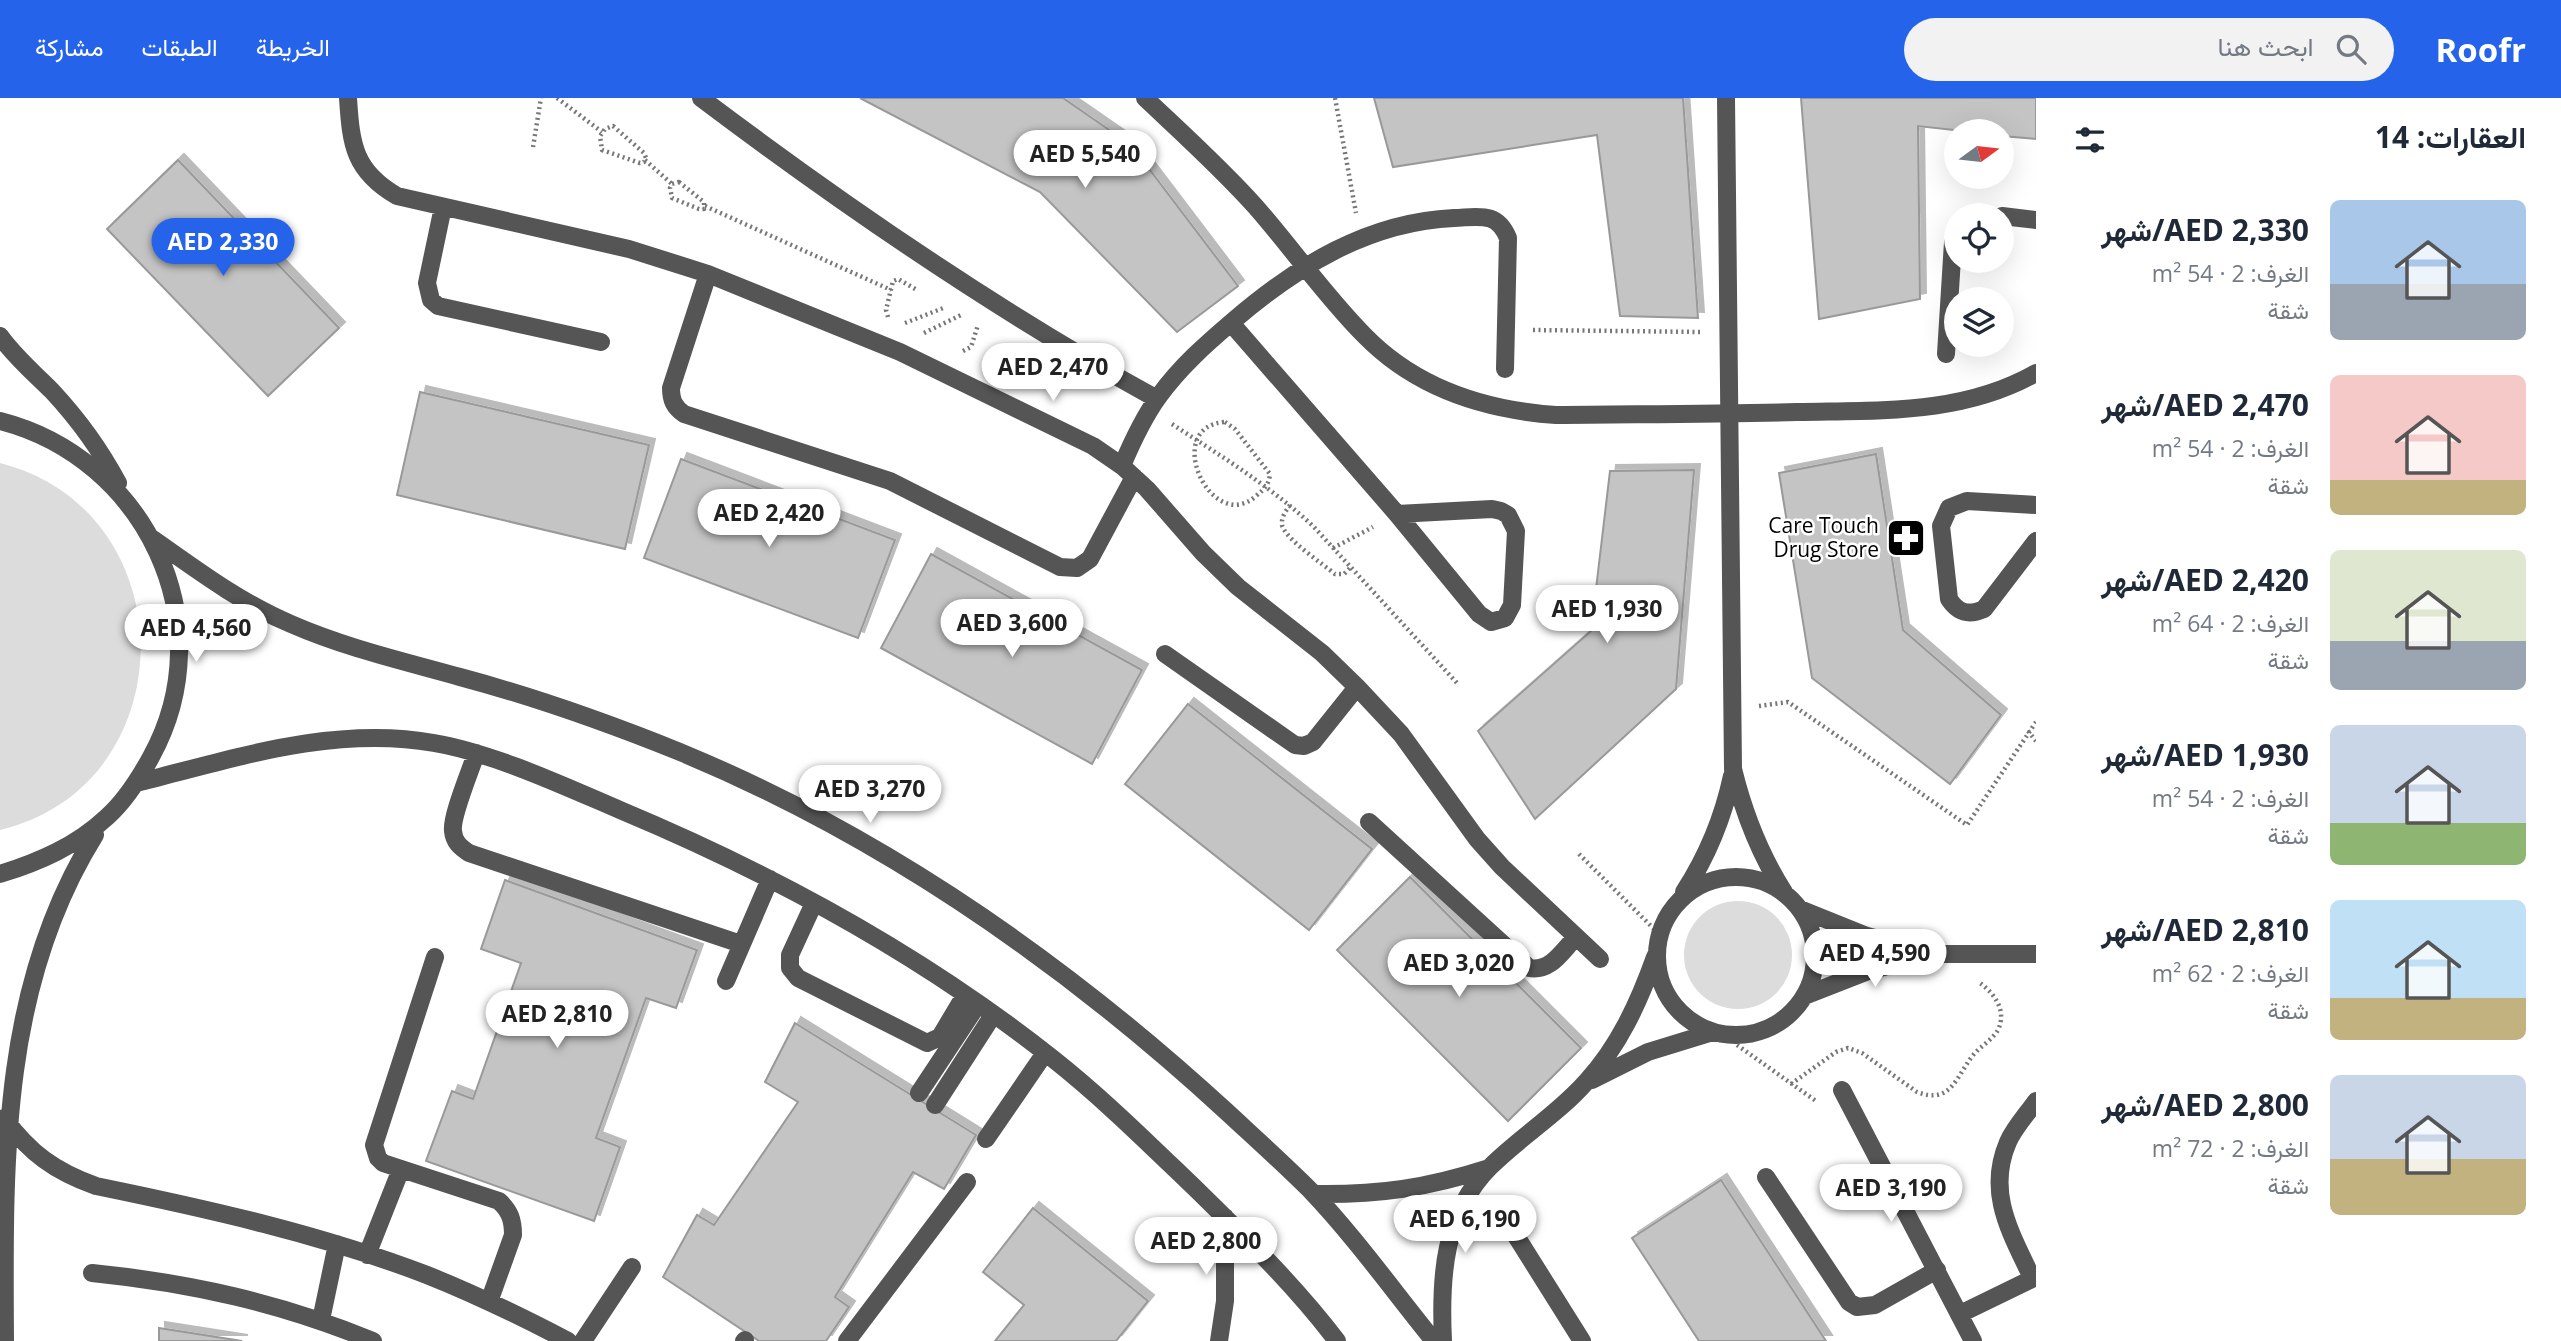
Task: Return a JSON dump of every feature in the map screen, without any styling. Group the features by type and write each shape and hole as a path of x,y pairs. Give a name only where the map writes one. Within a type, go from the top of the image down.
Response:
{"street":[{"path":"348,98 353,147 360,163 370,176 397,196 629,249 708,274 818,317 947,374 1093,446 1128,472 1238,587 1322,653 1356,687 1401,734 1477,839 1519,884 1600,959"},
{"path":"701,98 950,275 1154,404"},
{"path":"1145,98 1253,204 1366,337 1392,360 1422,379 1487,405 1521,413 1556,415 1914,409 1977,399 2007,389 2036,373"},
{"path":"1443,1341 1441,1284 1451,1234 1467,1199 1489,1168 1586,1083 1608,1054 1628,1023 1644,990 1667,915 1699,869 1726,804 1733,769 1726,98"},
{"path":"443,206 427,283 431,300 446,309 600,342"},
{"path":"708,274 671,388 671,398 676,408 684,414 890,481 1059,567 1068,569 1076,568 1090,559 1128,472 1137,431 1179,371 1279,283 1332,250 1360,238 1426,219 1487,217 1497,221 1508,238 1505,369"},
{"path":"2014,217 2036,220"},
{"path":"1231,323 1484,619 1498,621 1510,612 1516,531 1508,515 1501,510 1492,509 1397,514"},
{"path":"0,336 79,422 105,459 126,499 153,539 171,587 179,638 175,689 161,738 136,783 81,853 58,893 24,979 13,1024 4,1118 5,1341"},
{"path":"0,421 25,427 63,445 96,469 126,499"},
{"path":"2036,505 1967,501 1949,508 1941,526 1949,599 1955,608 1974,614 1984,609 2036,541"},
{"path":"153,539 240,598 335,642 383,658 461,677 609,725 682,753 823,819 979,915 1138,1032 1225,1110 1314,1194 1434,1341"},
{"path":"1165,654 1295,745 1304,746 1312,742 1356,687"},
{"path":"136,783 311,741 371,737 433,743 476,753 658,826 775,882 873,936 972,999 1049,1056 1147,1142 1225,1217 1276,1269 1337,1341"},
{"path":"476,753 452,826 456,842 462,848 469,853 741,944"},
{"path":"1656,955 1659,975 1672,1003 1695,1024 1718,1033 1746,1035 1770,1028 1789,1015 1804,996 1813,974 1815,951 1810,929 1800,909 1784,892 1766,864 1741,802 1733,769"},
{"path":"0,874 35,863 64,848 108,817"},
{"path":"1369,822 1529,968 1543,969 1550,965 1576,937"},
{"path":"1680,899 1697,886 1719,877 1741,876 1763,881 1784,892"},
{"path":"775,882 731,983 741,944 775,882"},
{"path":"814,903 790,955 790,968 798,978 927,1043 940,1037 972,999"},
{"path":"1800,909 1867,936 1937,954"},
{"path":"1804,996 1868,971 1937,954 2036,954"},
{"path":"435,957 374,1139 378,1158 383,1163 499,1201 506,1208 513,1224 513,1235 489,1302"},
{"path":"919,1094 972,999"},
{"path":"935,1105 993,1015"},
{"path":"1586,1083 1648,1052 1718,1033"},
{"path":"990,1142 1049,1056"},
{"path":"1842,1090 1973,1341"},
{"path":"1960,1314 2034,1277 2006,1224 1999,1182 2008,1140 2036,1101"},
{"path":"4,1118 34,1154 74,1178 96,1186 246,1219 337,1244 427,1275 568,1341"},
{"path":"1314,1194 1403,1190 1489,1168"},
{"path":"367,1255 401,1169"},
{"path":"1766,1177 1849,1302 1857,1307 1875,1305 1937,1270"},
{"path":"847,1341 967,1182"},
{"path":"1219,1341 1225,1301 1225,1217"},
{"path":"1506,1220 1581,1341"},
{"path":"321,1320 337,1244"},
{"path":"583,1341 632,1267"},
{"path":"92,1273 208,1289 321,1320 373,1341"}],"path":[{"path":"533,147 541,98"},
{"path":"557,98 602,132"},
{"path":"1335,98 1360,238"},
{"path":"645,160 640,163 602,150 599,141 602,132 609,127 616,127 644,153 645,160 672,184 681,183 704,202 705,206 891,289"},
{"path":"672,184 672,198 699,209 705,206"},
{"path":"892,320 887,316 886,310 893,281 898,279 924,294"},
{"path":"935,300 978,325 970,350 961,351"},
{"path":"912,329 901,324 947,307"},
{"path":"932,338 922,334 961,315"},
{"path":"1506,329 1729,332"},
{"path":"1154,404 1197,440 1267,486 1290,505 1334,548 1458,683"},
{"path":"1226,422 1231,424 1268,468 1270,474 1267,486 1247,504 1240,506 1226,503 1211,492 1197,473 1194,457 1197,440 1214,425 1226,422"},
{"path":"1290,505 1282,520 1282,526 1288,536 1335,574 1344,574 1351,567"},
{"path":"1334,548 1397,514"},
{"path":"1732,708 1788,702 1966,825 2036,722"},
{"path":"2028,731 2036,741"},
{"path":"1580,853 1659,934"},
{"path":"1791,1084 1836,1052 1848,1048 1862,1053 1917,1092 1938,1096 1947,1091 1971,1057 1998,1030 2000,1007 1989,989 1979,982"},
{"path":"1718,1033 1818,1103 1842,1090"}],"shaded area":[{"path":"0,463 61,490 105,534 132,588 141,647 132,706 106,760 62,803 0,830"},
{"path":"1738,901 1759,905 1776,917 1788,934 1792,955 1788,976 1776,993 1759,1005 1738,1009 1717,1005 1700,993 1688,976 1684,955 1688,934 1700,917 1717,905"}],"building":[{"path":"860,98 1063,98 1131,145 1238,286 1177,332 1040,192"},
{"path":"1374,98 1683,98 1698,318 1620,316 1597,135 1393,167"},
{"path":"1801,98 2036,98 2036,139 2014,137 2014,119 1944,119 1944,129 1918,126 1920,299 1819,319"},
{"path":"178,160 339,328 268,396 107,229"},
{"path":"420,392 649,445 625,549 397,495"},
{"path":"1876,454 1903,630 2001,715 1950,784 1812,678 1779,473"},
{"path":"681,459 895,540 858,638 644,558"},
{"path":"1694,470 1676,689 1535,819 1478,731 1591,631 1610,471"},
{"path":"931,554 1142,670 1092,764 881,648"},
{"path":"1188,704 1372,849 1309,930 1125,784"},
{"path":"1410,877 1581,1048 1508,1121 1337,950"},
{"path":"505,880 697,950 676,1008 646,998 596,1138 620,1147 594,1221 426,1161 452,1091 473,1099 521,963 481,949"},
{"path":"795,1023 976,1135 944,1189 913,1172 835,1297 849,1307 826,1341 759,1341 663,1277 697,1215 714,1225 798,1102 765,1082"},
{"path":"1721,1180 1826,1341 1699,1341 1632,1238"},
{"path":"1033,1208 1148,1301 1116,1341 995,1341 1024,1305 983,1272"},
{"path":"159,1328 242,1341 159,1341"}],"place":[{"name":"Care Touch Drug Store","path":"1906,538"}]}
